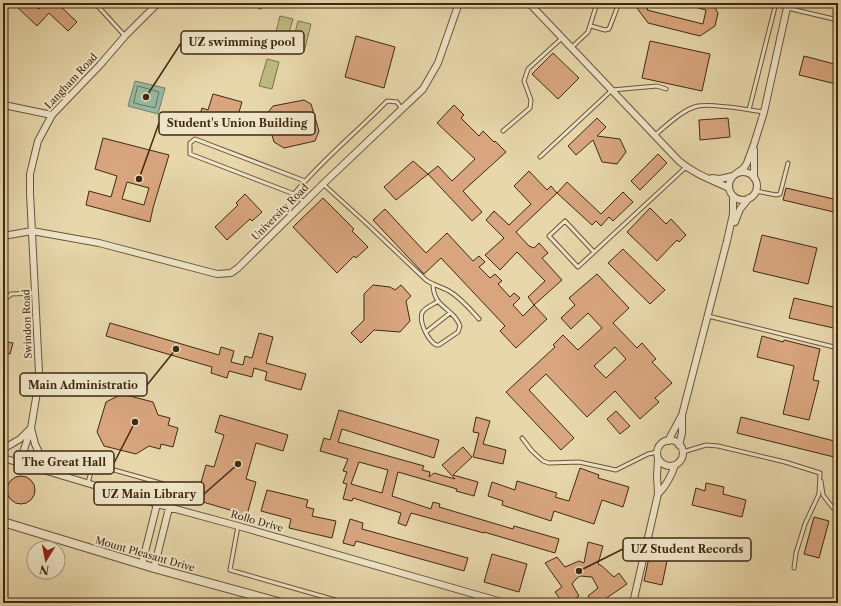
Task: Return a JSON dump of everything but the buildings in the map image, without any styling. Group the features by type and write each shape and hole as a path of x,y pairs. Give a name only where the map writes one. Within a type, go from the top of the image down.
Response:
{"street":[{"name":"Langham Road","path":"32,231 30,174 38,141 52,115 125,36 158,3"},
{"name":"University Road","path":"32,231 99,243 217,274 231,273 238,268 304,202 423,89 438,63 460,3"},
{"path":"529,3 654,136 686,167 729,188"},
{"path":"668,441 682,415 728,241 733,214 733,196 729,188 729,184 735,175 744,168 754,144 764,112 787,5"},
{"path":"3,104 52,115"},
{"path":"728,241 740,209 756,191 756,182 754,178 754,144"},
{"path":"706,178 720,178 746,173 754,178"},
{"path":"733,196 741,200 750,198"},
{"path":"3,236 32,231"},
{"name":"Swindon Road","path":"20,462 31,428 39,372 32,231"},
{"path":"679,444 682,434 682,415"},
{"path":"3,449 20,439 31,428"},
{"path":"31,428 35,444 48,471"},
{"path":"633,603 658,494 657,452 661,444 668,441 673,441 679,444 683,452 680,462 675,465 666,466 658,459"},
{"name":"Rollo Drive","path":"3,458 170,508 238,526 504,603"},
{"path":"658,494 670,479 675,465"},
{"path":"142,564 157,504"},
{"path":"154,568 170,508"},
{"name":"Mount Pleasant Drive","path":"3,522 154,568 282,603"}],"lane":[{"path":"95,3 125,36"},
{"path":"572,48 584,37 591,26 596,3"},
{"path":"591,26 604,30 609,29 619,3"},
{"path":"749,110 776,3"},
{"path":"787,5 838,20"},
{"path":"503,131 530,108 531,100 524,81 528,69 562,38"},
{"path":"540,157 612,90 657,86 666,89"},
{"path":"294,194 305,181 387,101 397,102 402,109"},
{"path":"654,136 683,114 698,106 715,106 764,112"},
{"path":"304,202 294,194 190,154 190,143 195,139 305,181"},
{"path":"756,191 776,195 780,194 788,163"},
{"path":"594,252 565,221 549,236 578,267 686,167"},
{"path":"323,184 426,280 433,285 449,291 462,301 480,319"},
{"path":"433,285 433,292 437,302 450,313 460,326 458,332 439,345 432,343 422,322 422,313 426,308 437,302"},
{"path":"3,301 11,294 35,293"},
{"path":"426,332 450,313"},
{"path":"708,316 838,348"},
{"path":"522,438 532,451 543,461 550,463 579,462 616,470 648,454 657,452"},
{"path":"683,452 706,445 718,446 785,462 820,473"},
{"path":"54,453 184,490"},
{"path":"88,483 93,464"},
{"path":"820,473 823,495 833,508 838,510"},
{"path":"794,568 796,553 805,524 818,494 820,473"},
{"path":"238,526 230,570 346,603"}],"shaded area":[{"path":"280,16 293,19 285,46 273,43"},
{"path":"298,21 311,24 304,52 291,48"},
{"path":"267,59 279,62 272,89 259,86"}],"water":[{"path":"135,81 165,88 158,114 128,106"}],"place":[{"name":"UZ swimming pool","path":"146,97"},
{"name":"Student's Union Building","path":"139,179"},
{"name":"Main Administratio","path":"176,349"},
{"name":"The Great Hall","path":"135,422"},
{"name":"UZ Main Library","path":"238,464"},
{"name":"UZ Student Records","path":"579,571"}]}
